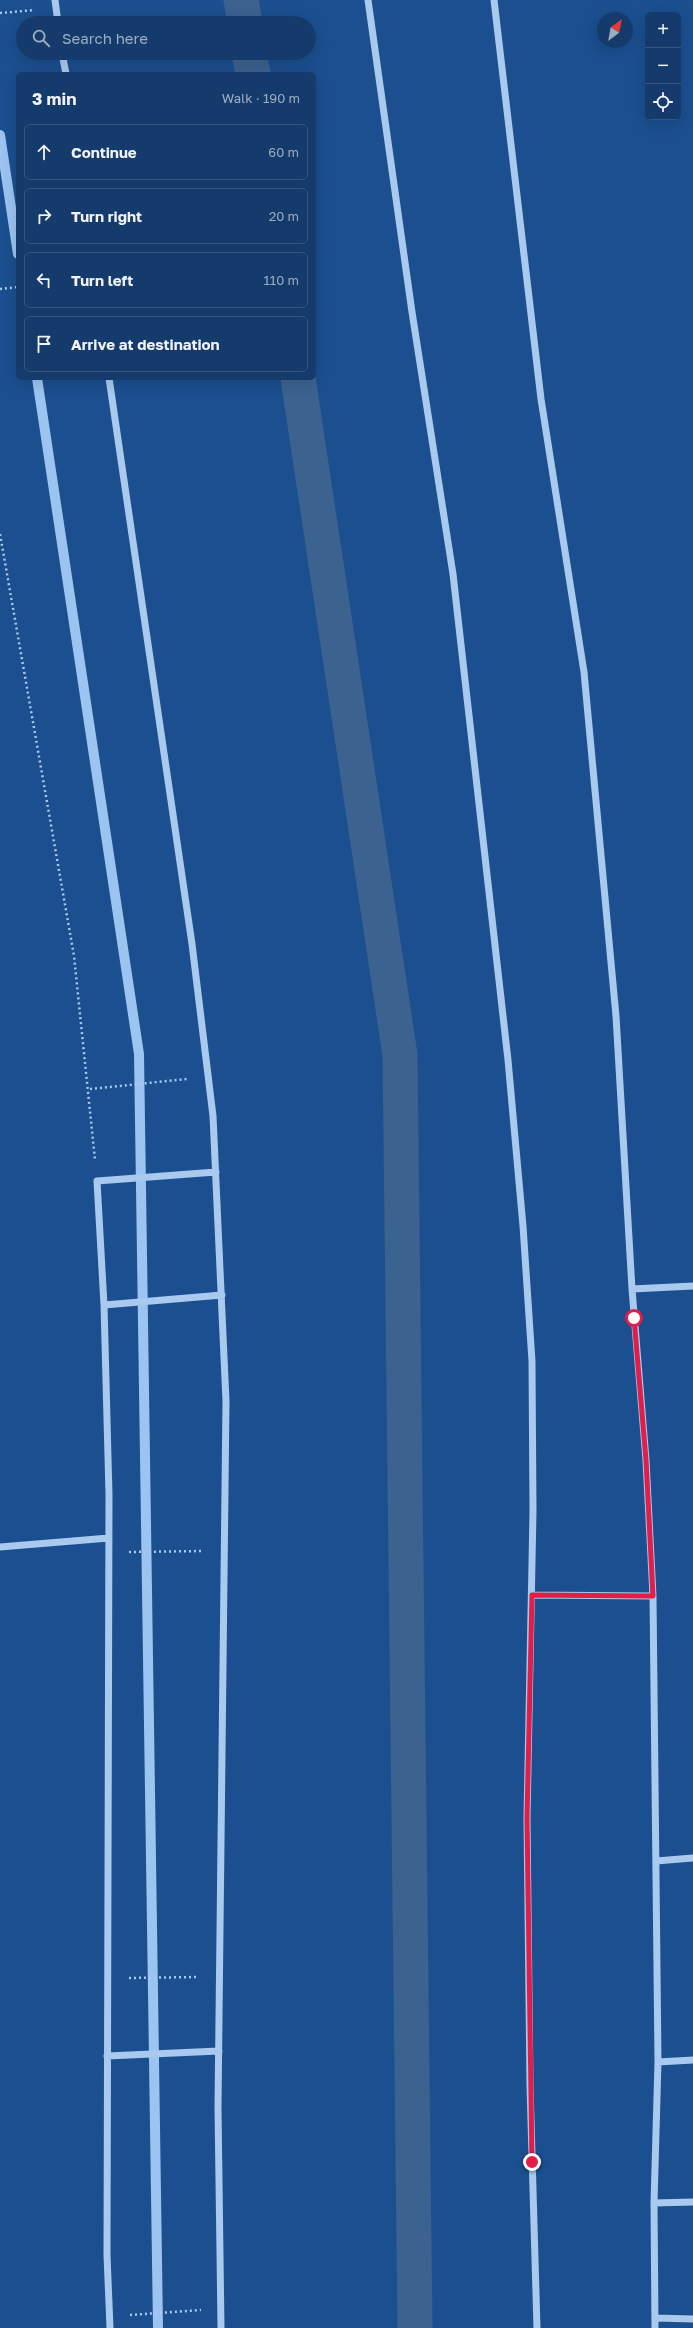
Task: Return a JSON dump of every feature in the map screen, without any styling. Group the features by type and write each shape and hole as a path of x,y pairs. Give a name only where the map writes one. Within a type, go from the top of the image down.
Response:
{"street":[{"path":"55,0 57,16"},
{"path":"368,0 411,304 453,574 517,1144 532,1361 534,1511 528,1834 530,2094 537,2328"},
{"path":"494,0 541,399 584,672 616,1016 632,1289 646,1460 653,1596 658,2062 654,2203 655,2328"},
{"path":"63,60 66,72"},
{"path":"109,380 192,944 209,1077 216,1172 226,1401 219,2051 221,2328"},
{"path":"110,2328 106,2256 109,1538 104,1305 97,1181 216,1172"},
{"path":"632,1289 693,1286"},
{"path":"104,1305 222,1295"},
{"path":"0,1547 109,1538"},
{"path":"532,1595 653,1596"},
{"path":"656,1861 693,1858"},
{"path":"106,2056 219,2051"},
{"path":"658,2062 693,2060"},
{"path":"654,2203 693,2202"},
{"path":"655,2318 693,2319"}],"path":[{"path":"0,13 56,8"},
{"path":"0,290 16,287"},
{"path":"0,534 74,956 90,1089 97,1181"},
{"path":"90,1089 209,1077"},
{"path":"128,1552 224,1550"},
{"path":"132,1978 184,1977"},
{"path":"127,2315 221,2309"}],"waterway":[{"path":"241,0 244,16"},
{"path":"250,60 253,72"},
{"path":"0,135 16,241"},
{"path":"37,380 139,1054 158,2328"},
{"path":"298,380 400,1055 415,2328"}],"route":[{"path":"532,2162 527,1818 532,1595 653,1596 646,1460 634,1318"}]}
